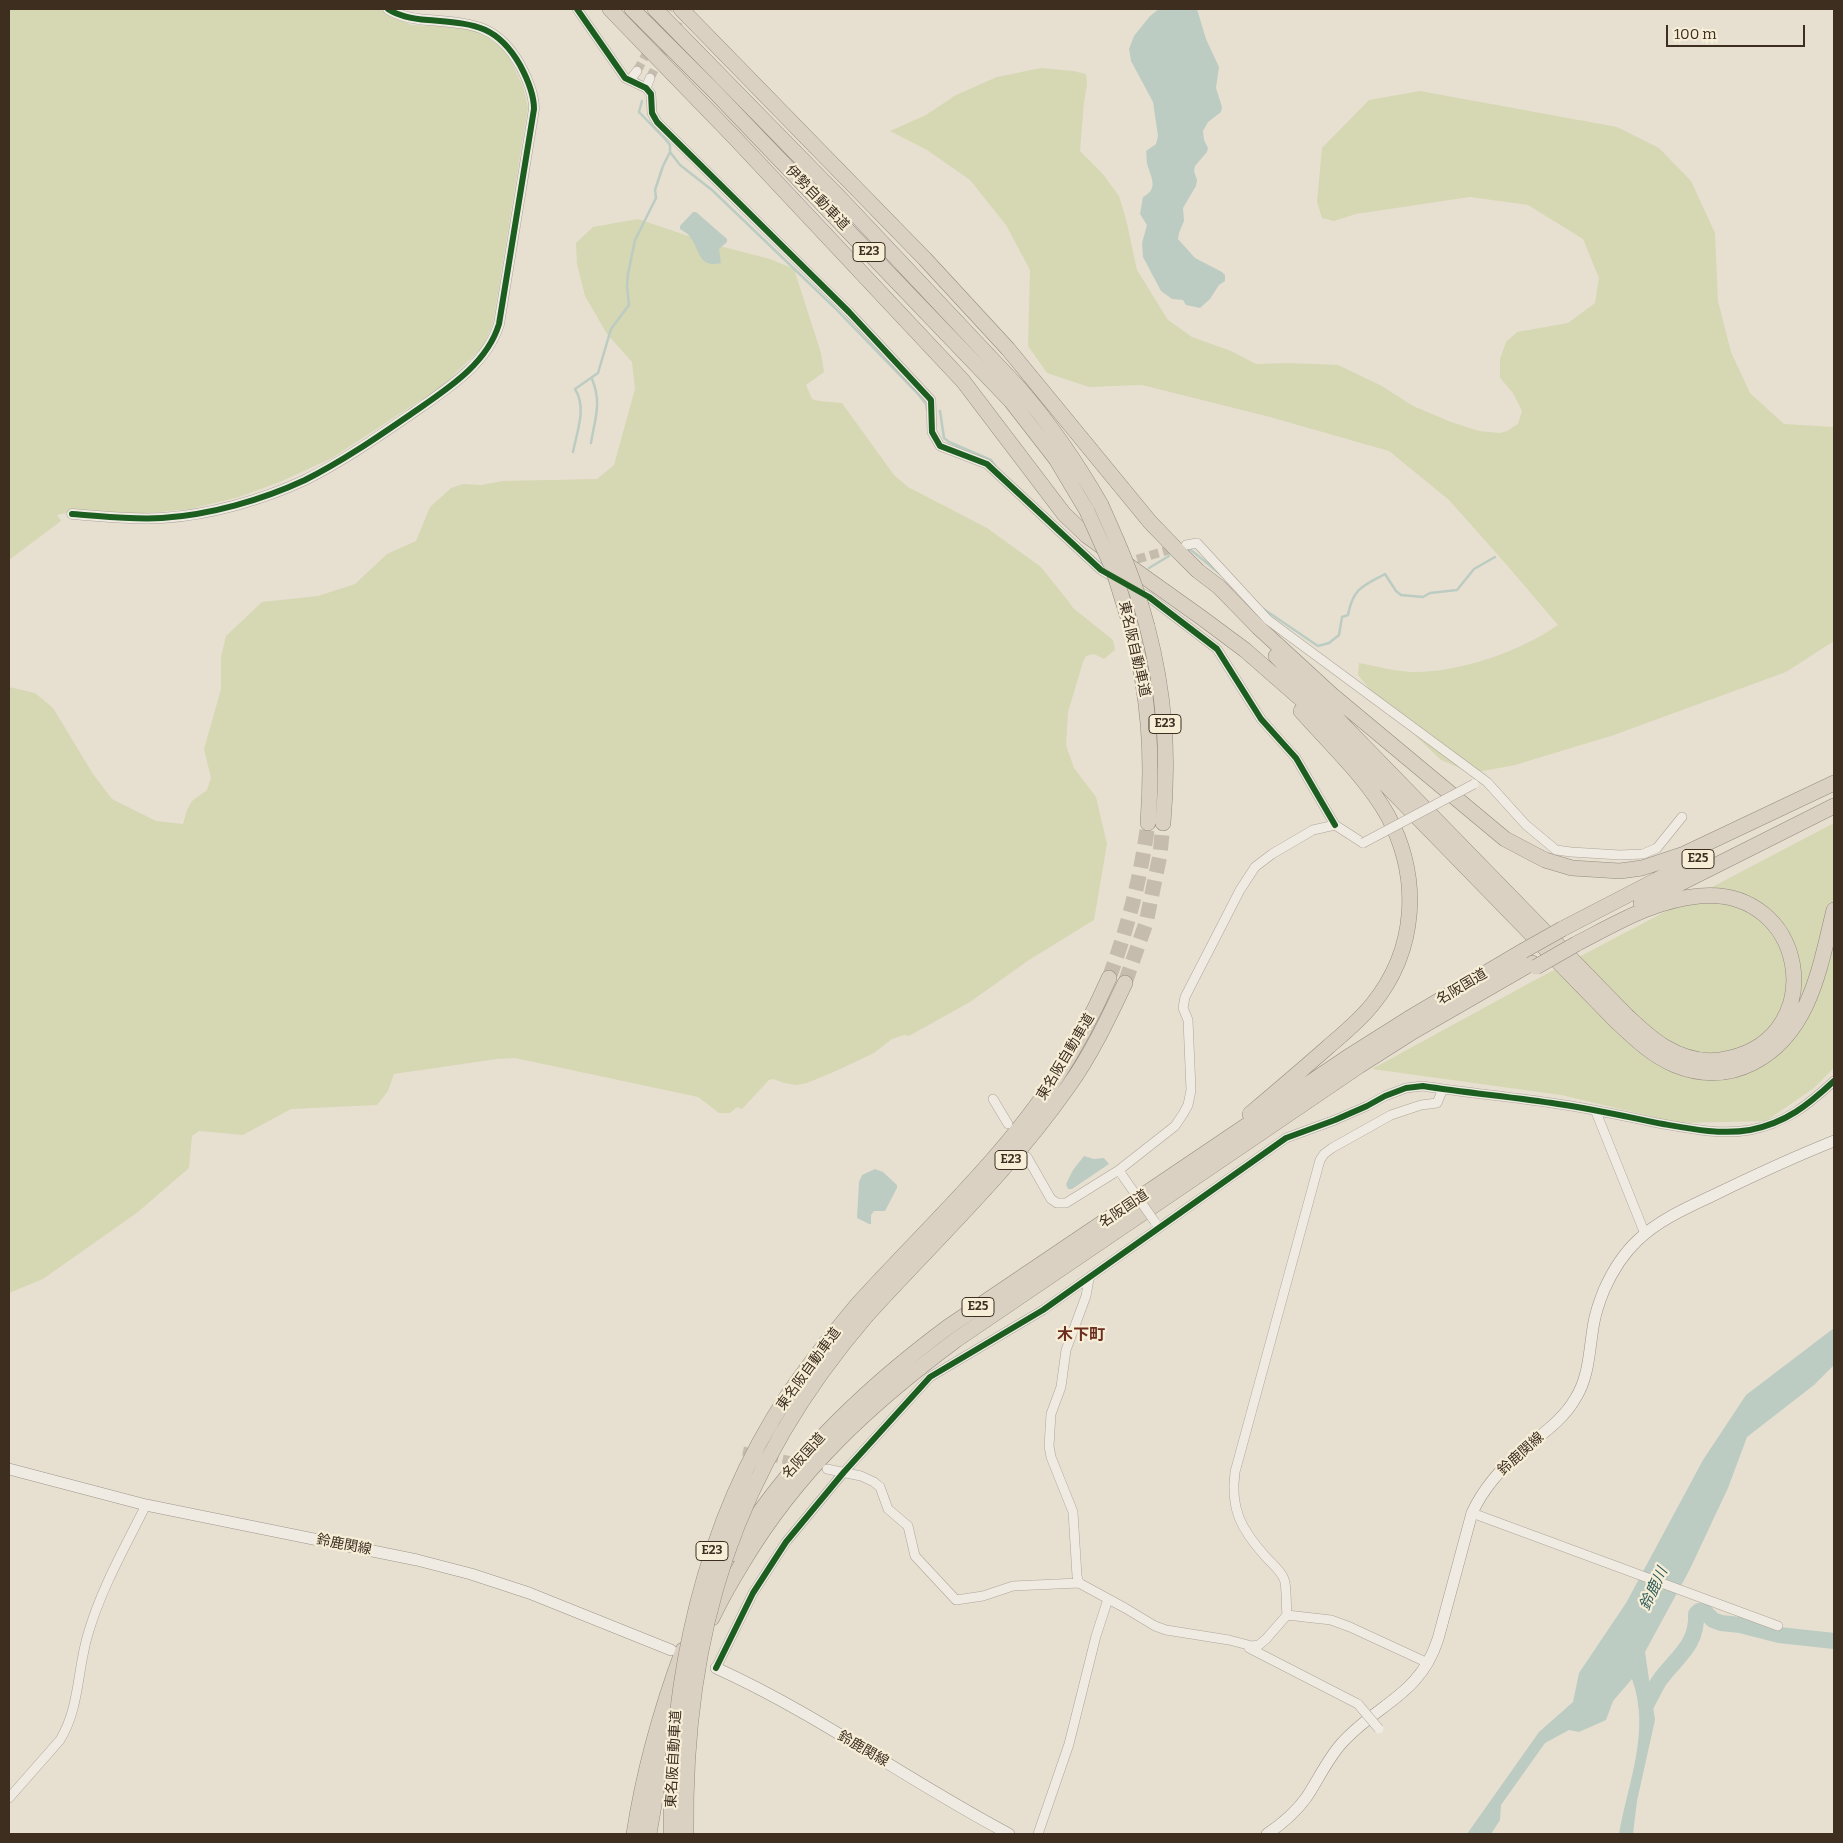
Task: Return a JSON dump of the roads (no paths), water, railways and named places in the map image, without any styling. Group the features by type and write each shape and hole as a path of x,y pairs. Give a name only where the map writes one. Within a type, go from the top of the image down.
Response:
{"highway":[{"path":"610,9 735,138 963,381 1064,514 1087,536 1245,650 1309,706 1614,1019 1640,1043 1670,1062 1702,1072 1729,1071 1756,1062 1778,1045 1796,1023 1806,1004 1823,955 1834,910"},
{"name":"伊勢自動車道","path":"632,9 714,91 1011,401 1094,508"},
{"name":"伊勢自動車道","path":"655,9 847,205 1019,388 1043,416 1084,475 1094,508"},
{"path":"680,9 925,259 1034,379 1150,522 1198,571 1219,588 1305,670 1392,746 1505,839 1545,860 1572,868 1620,871 1642,868 1684,854 1834,783"},
{"name":"東名阪自動車道","path":"1094,508 1128,568 1140,599 1159,678 1165,723 1166,758 1163,824"},
{"name":"東名阪自動車道","path":"1094,508 1132,630 1145,690 1149,723 1150,782 1148,823"},
{"path":"1198,571 1213,591 1274,655 1620,1009 1659,1043 1677,1053 1701,1060 1723,1060 1745,1054 1764,1043 1780,1027 1793,994 1792,959 1789,947 1778,928 1759,910 1748,904 1728,898 1701,896 1674,900 1570,938"},
{"path":"1185,1168 1302,1071 1350,1029 1372,1005 1388,983 1396,965 1410,918 1408,875 1402,846 1388,816 1366,783 1290,700 1202,618"},
{"name":"名阪国道","path":"1570,938 1670,872 1834,791"},
{"name":"名阪国道","path":"649,1834 653,1803 671,1727 686,1682 714,1614 754,1543 799,1482 825,1453 885,1395 956,1340 1414,1031 1530,960 1570,938 1834,806"},
{"name":"名阪国道","path":"634,1834 647,1760 658,1722 684,1650 718,1575 742,1537 790,1471 843,1414 911,1355 948,1327 1408,1019 1530,960"},
{"name":"東名阪自動車道","path":"686,1834 688,1748 697,1669 714,1591 726,1555 759,1475 778,1440 862,1310 1036,1105 1076,1045 1109,978"},
{"name":"東名阪自動車道","path":"671,1834 673,1748 682,1674 691,1626 713,1548 739,1485 766,1431 810,1363 1000,1172 1048,1115 1090,1053 1125,984"}],"main road":[{"name":"鈴鹿関線","path":"1267,1834 1296,1810 1330,1757 1342,1743 1407,1690 1428,1663 1438,1639 1472,1513 1484,1490 1502,1469 1557,1421 1576,1399 1586,1373 1594,1320 1606,1284 1627,1252 1644,1234 1678,1212 1791,1158 1834,1142"},
{"name":"鈴鹿関線","path":"9,1469 122,1497 146,1505 417,1560 471,1574 529,1593 671,1650"},
{"name":"鈴鹿関線","path":"716,1668 785,1704 1009,1834"}],"street":[{"path":"577,9 625,78 646,88 651,94 652,114 657,122 849,312 931,400 932,432 940,446 987,464 1104,569 1149,597 1217,649 1261,719 1296,758 1335,825 1363,843 1474,784"},
{"path":"72,514 135,519 163,518 195,514 234,505 282,490 331,465 439,395 458,380 488,349 499,324 531,132 534,102 525,75 511,50 500,38 488,30 467,23 414,19 392,10"},
{"path":"630,80 637,71"},
{"path":"646,88 650,78"},
{"path":"1186,545 1196,542 1268,620 1487,782 1526,825 1556,850 1620,855 1644,854 1657,848 1682,817"},
{"path":"1027,1157 1051,1199 1057,1203 1066,1202 1073,1200 1121,1172 1175,1126 1188,1105 1191,1090 1188,1020 1183,1008 1185,997 1240,890 1255,867 1272,854 1313,830 1335,825"},
{"path":"716,1668 753,1593 786,1542 844,1472 930,1377 1043,1310 1089,1279 1157,1225 1201,1200 1286,1138 1335,1120 1406,1088 1423,1086 1559,1104 1692,1129 1749,1130 1771,1125 1789,1117 1810,1104 1834,1081"},
{"path":"827,1469 861,1476 880,1487 888,1509 908,1526 915,1556 956,1600 983,1596 1013,1586 1079,1583 1155,1626 1166,1630 1229,1640 1252,1646 1259,1645 1287,1615 1285,1578 1251,1540 1241,1523 1235,1506 1233,1486 1240,1448 1320,1160 1332,1148 1391,1115 1437,1103 1443,1089"},
{"path":"993,1099 1008,1124"},
{"path":"1596,1112 1644,1234"},
{"path":"1121,1172 1157,1225"},
{"path":"1079,1583 1076,1576 1073,1512 1051,1457 1049,1446 1051,1414 1061,1388 1066,1350 1086,1296 1089,1279"},
{"path":"9,1798 64,1733 75,1706 80,1680 81,1659 92,1619 102,1594 146,1505"},
{"path":"1472,1513 1778,1626"},
{"path":"1038,1834 1070,1744 1096,1636 1108,1599"},
{"path":"1287,1615 1331,1620 1350,1626 1428,1663"},
{"path":"1245,1644 1249,1648 1358,1704 1379,1729"}],"water":[{"path":"1159,9 1197,9 1206,39 1219,67 1216,88 1222,107 1221,112 1208,122 1203,131 1204,140 1208,148 1207,152 1195,166 1196,186 1183,208 1184,221 1178,239 1195,258 1225,275 1225,281 1219,285 1210,299 1200,308 1186,305 1183,300 1172,299 1161,291 1143,257 1142,243 1147,225 1140,214 1143,197 1148,194 1153,186 1146,151 1156,144 1158,136 1153,102 1131,61 1129,49 1134,36 1150,16"},
{"path":"693,212 696,212 727,239 727,242 719,249 721,263 713,264 704,261 689,236 680,229 680,226"},
{"path":"1084,1156 1094,1159 1104,1158 1109,1164 1072,1189 1068,1189 1066,1184 1073,1170"},
{"path":"875,1169 883,1172 897,1185 897,1188 885,1211 874,1211 871,1215 871,1224 869,1224 857,1218 859,1182 862,1175"},
{"name":"鈴鹿川","path":"1834,1328 1834,1365 1814,1385 1747,1437 1728,1488 1689,1571 1645,1652 1655,1720 1637,1801 1633,1834 1619,1834 1639,1737 1637,1698 1632,1679 1613,1701 1606,1720 1579,1732 1569,1730 1545,1743 1501,1805 1500,1820 1491,1834 1467,1834 1539,1732 1573,1702 1579,1673 1626,1603 1703,1460 1746,1395"}],"waterway":[{"path":"642,101 639,112 670,145 670,152 680,165 712,190 835,308 918,394 926,404 927,410"},
{"path":"573,452 581,412 579,396 575,389 598,373 611,329 629,305 628,274 635,240 656,198 655,190 670,152"},
{"path":"591,443 597,403 592,379"},
{"path":"940,411 944,438 949,442 991,460 996,467"},
{"path":"1081,546 1104,567"},
{"path":"1186,548 1219,573"},
{"path":"1149,568 1169,556"},
{"path":"1262,608 1318,646 1329,643 1339,635 1342,617 1348,615 1356,593 1385,574 1396,591 1401,595 1423,597 1430,593 1457,590 1474,569 1495,557"},
{"path":"1646,1705 1659,1681 1689,1643 1696,1625 1696,1614 1699,1611 1705,1612 1713,1620 1721,1623 1740,1625 1779,1635 1834,1641"}],"tunnel":[{"path":"662,22 669,9"},
{"path":"650,78 685,9"},
{"path":"637,71 650,47"},
{"path":"1124,563 1179,547"},
{"path":"1109,978 1133,902 1142,863 1148,823"},
{"path":"1125,983 1146,923 1160,855 1163,823"},
{"path":"743,1451 801,1463"}],"district":[{"name":"木下町","path":"1081,1336"}]}
